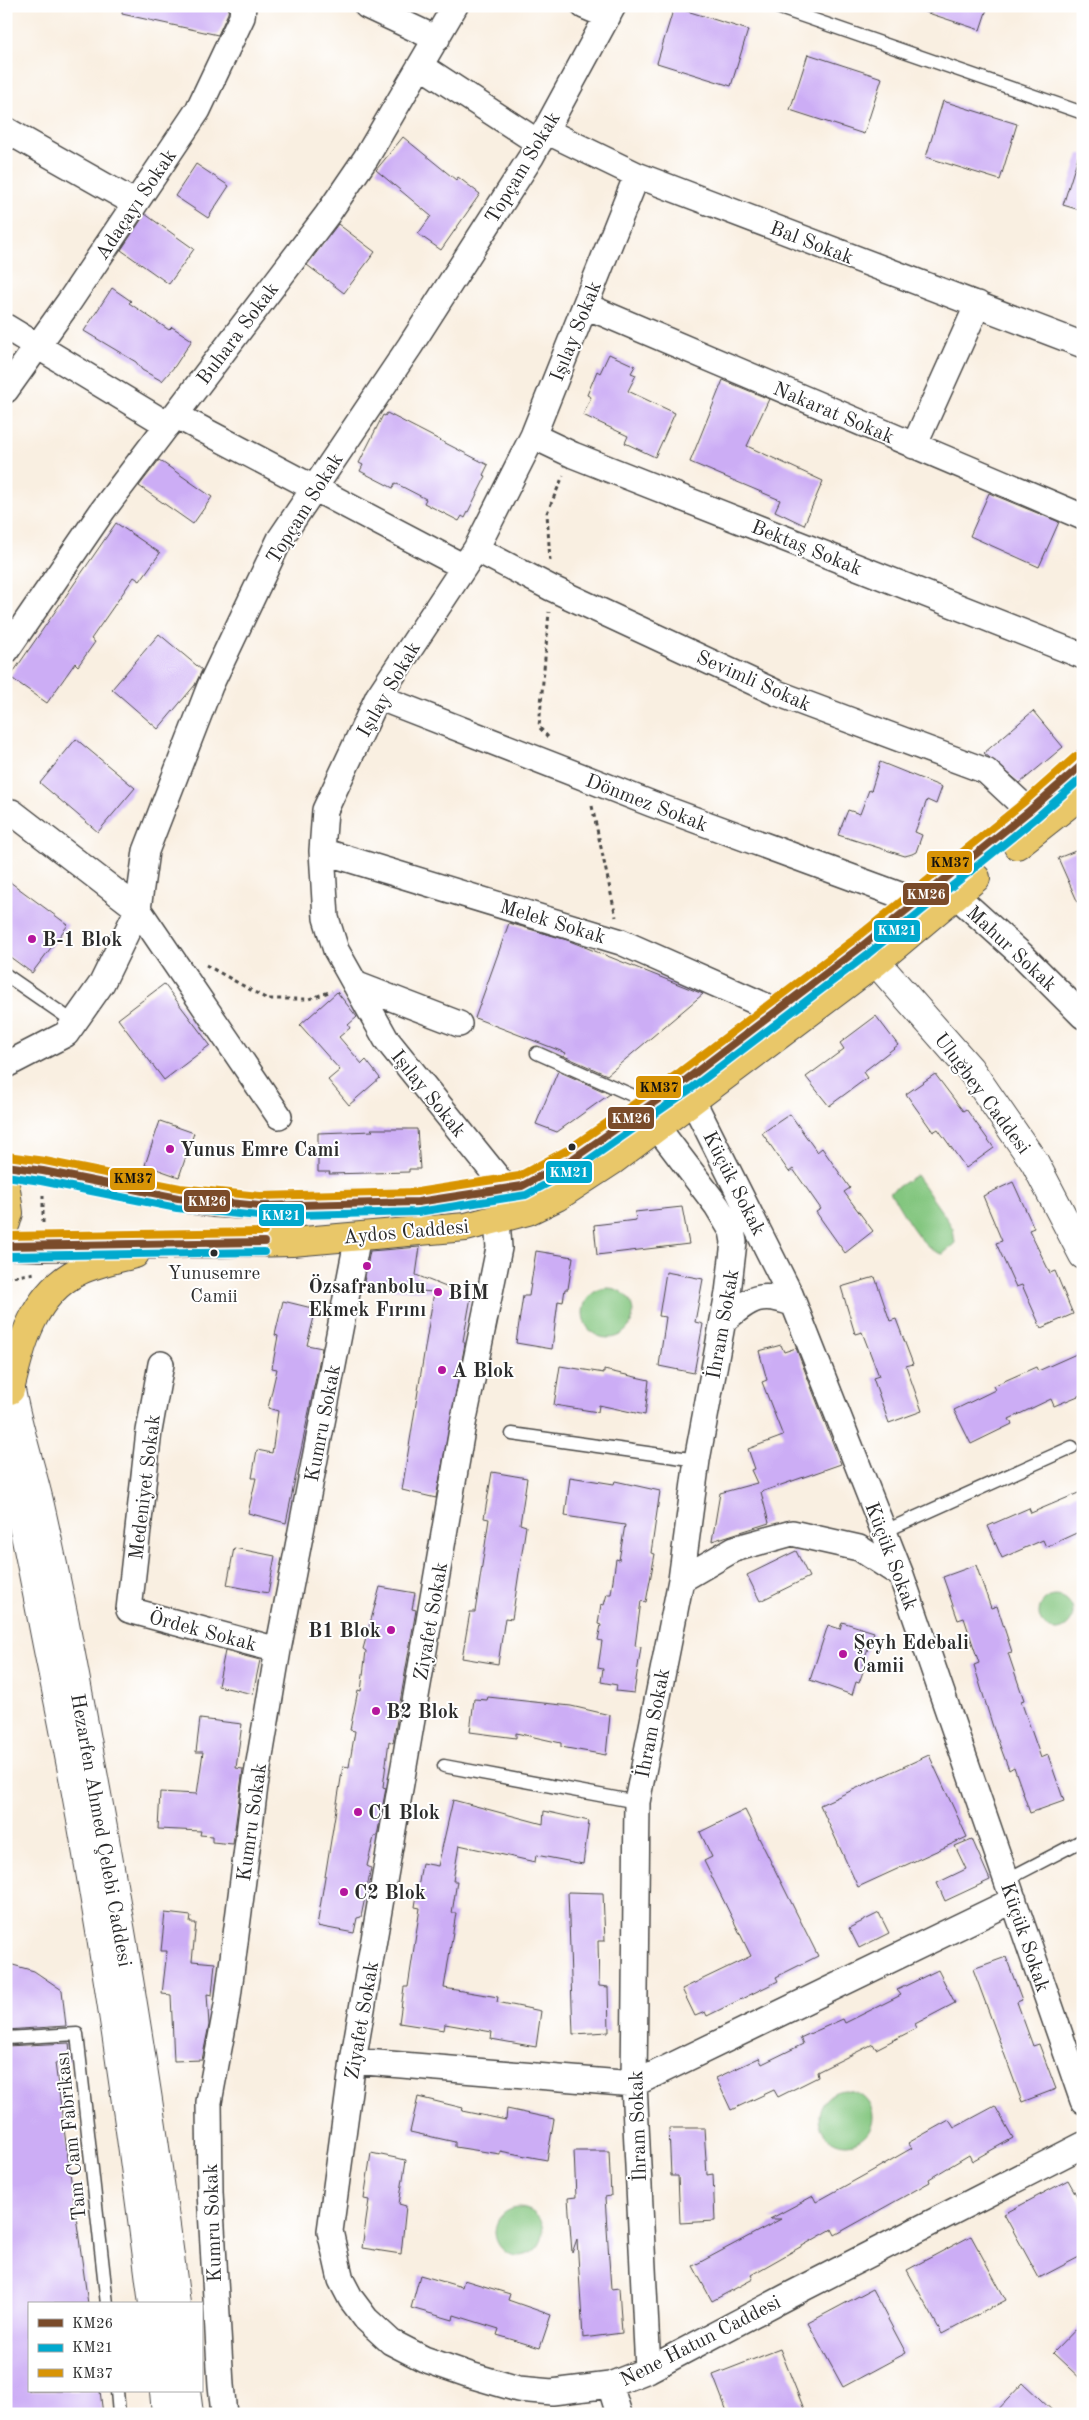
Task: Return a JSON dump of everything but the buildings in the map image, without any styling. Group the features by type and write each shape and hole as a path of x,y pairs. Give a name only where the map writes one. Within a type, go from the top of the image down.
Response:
{"main road":[{"name":"Aydos Caddesi","path":"6,1166 178,1198 213,1203 260,1206 418,1202 522,1186 550,1172 685,1093 869,954 948,888 1029,811 1083,764"},
{"name":"Aydos Caddesi","path":"685,1093 778,1011 869,954 916,901 948,888 1079,802"},
{"name":"Aydos Caddesi","path":"6,1246 42,1247 183,1242 292,1242 458,1228 528,1211 586,1180 650,1114"},
{"path":"6,1189 9,1213 6,1223"},
{"path":"10,1390 20,1345 44,1298 53,1290 79,1272 111,1260 183,1242"}],"street":[{"name":"Adaçayı Sokak","path":"6,390 39,345 198,110 242,17 244,6"},
{"path":"367,6 437,39"},
{"name":"Buhara Sokak","path":"6,651 103,510 327,215 366,158 455,6"},
{"path":"584,6 611,11"},
{"name":"Topçam Sokak","path":"6,1065 66,1034 102,983 138,909 146,851 210,686 280,539 410,346 542,137 611,11"},
{"name":"Bal Sokak","path":"421,66 542,137 637,176 1083,345"},
{"path":"6,130 135,204"},
{"name":"Işılay Sokak","path":"506,1188 386,1039 336,950 326,918 322,851 324,810 378,697 470,558 533,436 637,176"},
{"path":"914,446 978,304"},
{"name":"Nakarat Sokak","path":"586,306 1083,517"},
{"name":"Sevimli Sokak","path":"6,327 172,420 470,558 551,588 777,693 986,772 1029,811"},
{"name":"Bektaş Sokak","path":"533,436 573,454 1083,656"},
{"name":"Dönmez Sokak","path":"378,697 586,779 916,901"},
{"path":"12,812 138,909 279,1116"},
{"name":"Melek Sokak","path":"322,851 621,942 778,1011"},
{"name":"Mahur Sokak","path":"948,888 1022,955 1083,1016"},
{"name":"Uluğbey Caddesi","path":"869,954 970,1069 1035,1163 1083,1255"},
{"path":"355,984 459,1024"},
{"name":"Küçük Sokak","path":"685,1093 744,1198 794,1304 901,1575 1083,2101"},
{"name":"İhram Sokak","path":"648,2370 634,2084 637,1802 681,1580 698,1460 734,1254 732,1231 717,1206 650,1114"},
{"name":"Ziyafet Sokak","path":"330,2231 353,2061 463,1424 499,1248 497,1220"},
{"name":"Kumru Sokak","path":"224,2414 212,2241 209,2102 227,2005 255,1786 278,1650 358,1236"},
{"path":"723,1321 752,1299 767,1296 794,1304"},
{"name":"Hezarfen Ahmed Çelebi Caddesi","path":"6,1361 10,1390 39,1502 95,1785 143,2056 176,2302"},
{"name":"Medeniyet Sokak","path":"128,1610 149,1431 161,1364"},
{"name":"Hezarfen Ahmed Çelebi Caddesi","path":"6,1459 35,1580 87,1853 119,2050 153,2302"},
{"path":"681,1580 734,1549 792,1533 858,1548 901,1575"},
{"name":"Ördek Sokak","path":"128,1610 278,1650"},
{"path":"353,2061 634,2084 1010,1890"},
{"name":"Nene Hatun Caddesi","path":"330,2231 341,2280 351,2299 366,2320 391,2342 424,2359 518,2389 552,2392 610,2385 648,2370 1083,2146"},
{"path":"610,2385 619,2414"},
{"path":"164,2392 166,2414"},
{"path":"186,2392 189,2414"}],"lane":[{"path":"774,6 1083,113"},
{"path":"6,975 74,1022"},
{"path":"537,1054 650,1114"},
{"path":"512,1434 698,1460"},
{"path":"883,1532 1072,1447"},
{"path":"444,1766 637,1802"},
{"path":"1010,1890 1083,1840"},
{"name":"Tam Cam Fabrikası","path":"6,2038 77,2034 107,2302"},
{"path":"117,2392 119,2414"}],"path":[{"path":"553,742 540,727 551,588 547,513 573,454"},
{"path":"586,779 621,942"},
{"path":"205,964 267,1000 309,999 355,984"}],"green space":[{"path":"916,1175 953,1229 955,1243 943,1254 927,1246 920,1238 890,1192"},
{"path":"603,1288 613,1288 626,1295 633,1308 633,1318 626,1331 613,1338 603,1338 594,1334 587,1327 583,1318 583,1308 587,1299 594,1292"},
{"path":"1056,1596 1063,1597 1068,1601 1072,1606 1072,1620 1068,1625 1063,1629 1056,1630 1049,1629 1044,1625 1040,1620 1039,1613 1040,1606 1044,1601 1049,1597"},
{"path":"841,2090 851,2090 865,2098 871,2107 873,2117 871,2127 865,2136 851,2144 841,2144 831,2139 824,2132 819,2122 819,2112 824,2102 831,2095"},
{"path":"514,2208 524,2208 536,2215 543,2227 543,2237 536,2249 524,2256 514,2256 506,2252 499,2245 495,2237 495,2227 499,2219 506,2212"}],"transit line":[{"name":"KM37","path":"7,1156 45,1161 180,1188 260,1196 417,1192 519,1176 569,1149 680,1072 856,938 1023,803 1076,756"},
{"name":"KM26","path":"6,1166 43,1171 178,1198 260,1206 418,1202 522,1186 574,1158 686,1080 862,946 1029,811 1083,764"},
{"name":"KM21","path":"6,1176 41,1181 177,1208 259,1216 418,1212 526,1195 580,1166 692,1088 868,954 1035,819 1083,777"},
{"name":"KM37","path":"6,1236 264,1232"},
{"name":"KM26","path":"6,1246 264,1242"},
{"name":"KM21","path":"6,1256 264,1252"}],"place":[{"name":"B-1 Blok","path":"32,939"},
{"name":"Yunus Emre Cami","path":"170,1149"},
{"name":"Yunusemre Cami̇i̇","path":"214,1253"},
{"name":"Özsafranbolu Ekmek Fırını","path":"367,1266"},
{"name":"BİM","path":"438,1292"},
{"name":"A Blok","path":"442,1370"},
{"name":"B1 Blok","path":"391,1630"},
{"name":"Şeyh Edebali Camii","path":"843,1654"},
{"name":"B2 Blok","path":"376,1711"},
{"name":"C1 Blok","path":"358,1812"},
{"name":"C2 Blok","path":"344,1892"}]}
